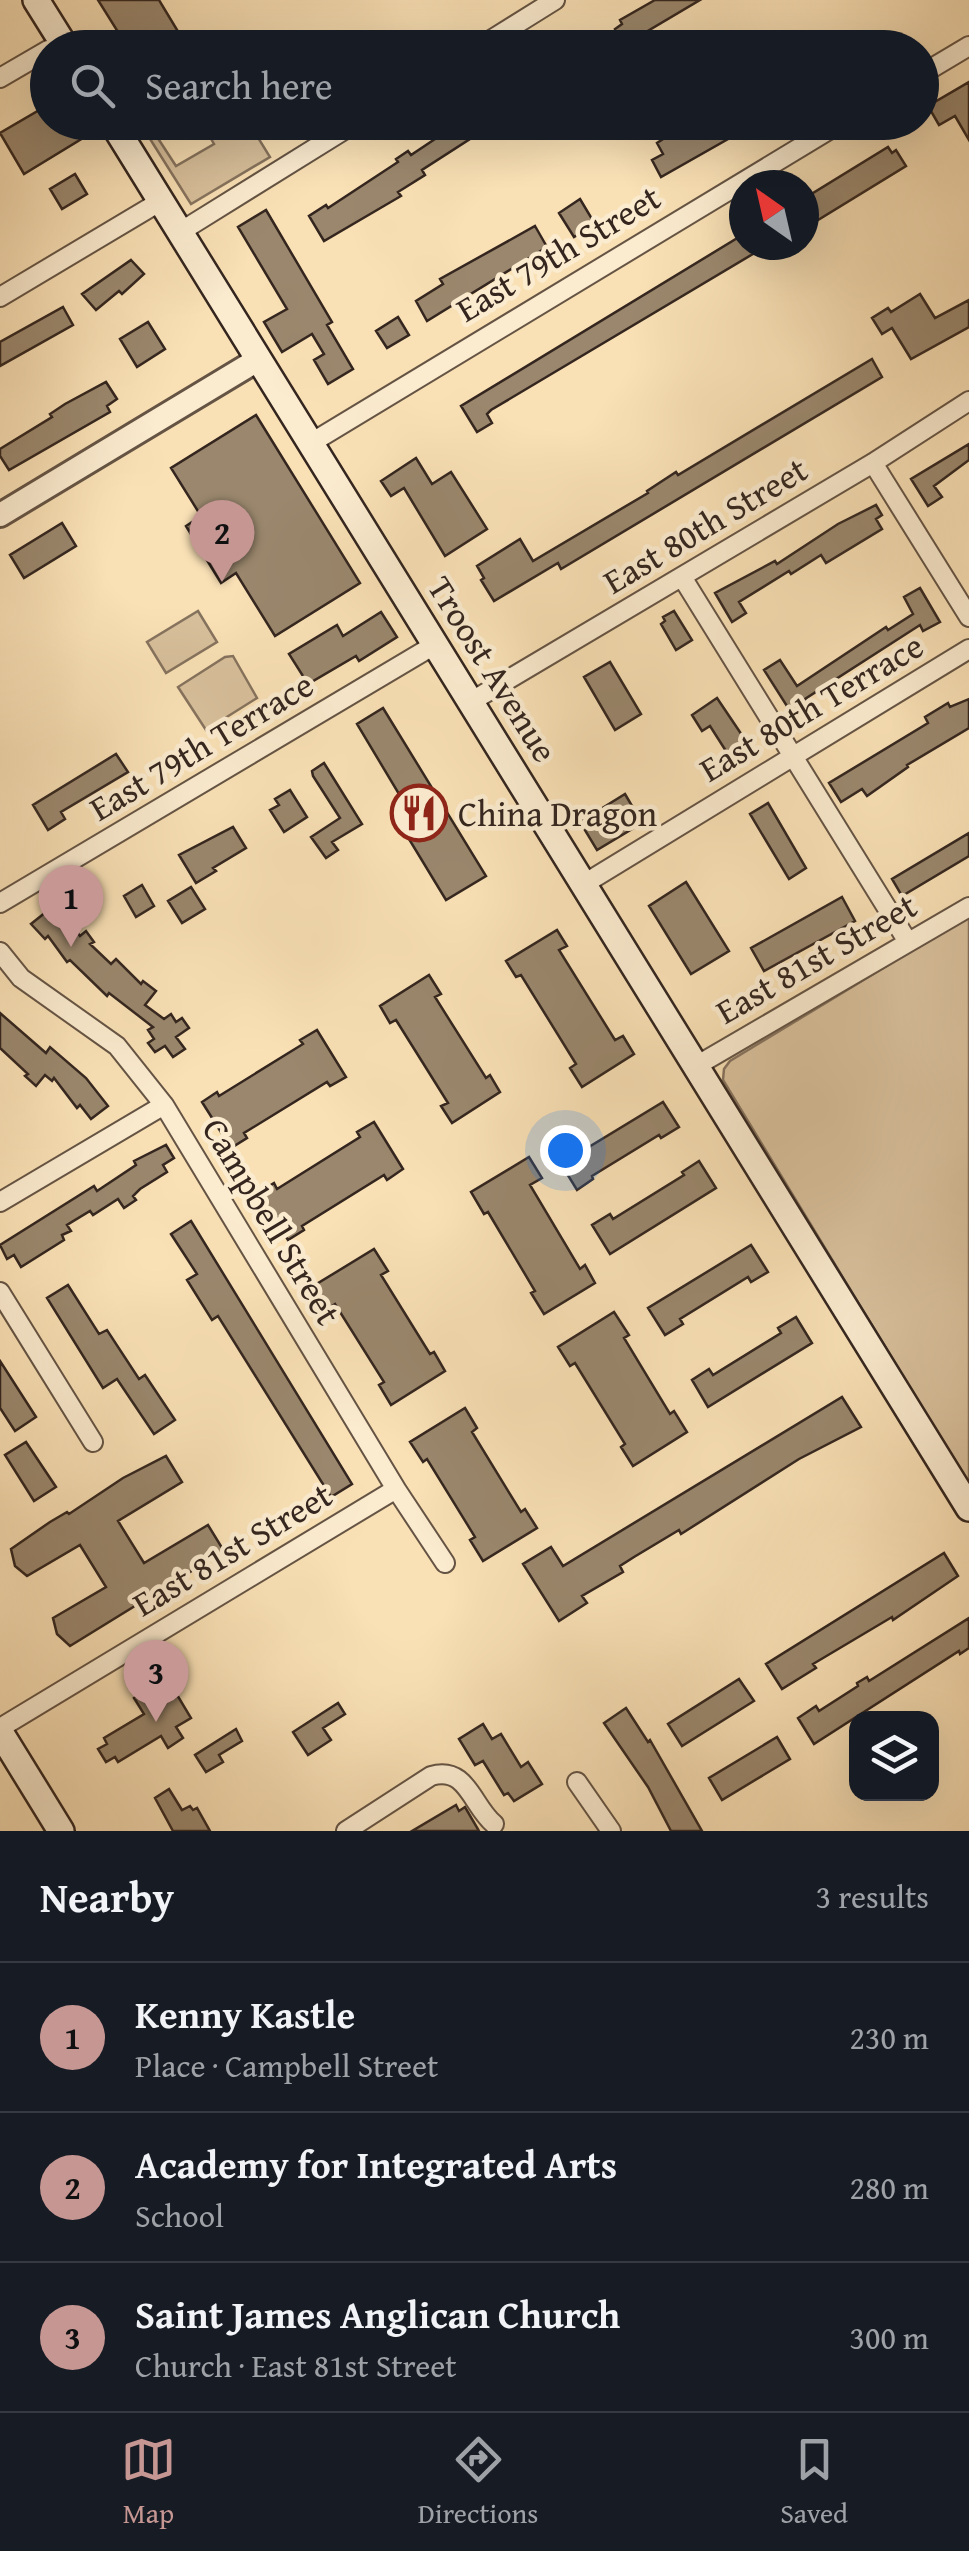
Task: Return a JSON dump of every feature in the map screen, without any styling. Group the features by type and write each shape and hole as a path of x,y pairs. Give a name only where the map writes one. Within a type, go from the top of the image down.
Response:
{"main road":[{"path":"36,0 50,30"},
{"name":"Troost Avenue","path":"123,140 969,1508"},
{"path":"0,1730 61,1831"}],"street":[{"path":"507,30 555,0"},
{"path":"939,64 969,46"},
{"path":"0,78 30,61"},
{"path":"180,232 328,140"},
{"name":"East 79th Street","path":"311,443 812,140"},
{"path":"0,296 161,201"},
{"path":"0,515 259,359"},
{"name":"East 80th Street","path":"472,701 873,462 969,400"},
{"path":"873,462 969,617"},
{"path":"682,576 908,942"},
{"name":"East 79th Terrace","path":"0,903 436,644"},
{"name":"East 80th Terrace","path":"584,884 969,649"},
{"name":"East 81st Street","path":"696,1066 969,907"},
{"name":"Campbell Street","path":"0,952 22,978 116,1046 164,1105 444,1563"},
{"path":"0,1202 164,1105"},
{"path":"0,1292 94,1442"},
{"name":"East 81st Street","path":"0,1730 396,1489"},
{"path":"346,1831 431,1776 443,1773 460,1780 494,1824"},
{"path":"577,1782 611,1831"}],"shaded area":[{"path":"151,140 159,140 176,166 214,144 212,140 260,140 270,157 191,204"},
{"path":"198,611 217,642 166,673 147,642"},
{"path":"233,656 257,698 206,730 178,687 225,657"},
{"path":"969,916 969,1485 723,1080 730,1061"}],"building":[{"path":"98,0 159,0 177,30 117,30"},
{"path":"655,0 700,0 649,30 616,30 622,24 620,20"},
{"path":"969,82 969,140 955,116 939,125 939,100"},
{"path":"30,116 30,140 80,140 24,174 0,133"},
{"path":"434,140 468,140 422,170 425,175 398,192 401,196 324,241 309,216 326,205 328,208 398,162 396,159 408,151 411,155"},
{"path":"726,140 661,177 652,160 663,154 657,143"},
{"path":"888,147 892,153 896,150 906,166 819,219 819,189"},
{"path":"75,174 87,194 62,209 50,189"},
{"path":"580,199 595,224 574,237 559,213"},
{"path":"266,210 332,322 327,325 353,369 328,384 314,360 324,354 312,334 282,352 264,322 287,309 238,227"},
{"path":"535,226 547,247 427,321 416,301 443,284 440,279"},
{"path":"729,243 729,260 743,260 491,410 487,414 492,423 477,432 461,406"},
{"path":"131,260 144,274 96,310 82,294"},
{"path":"920,294 935,318 969,300 969,327 911,359 892,328 882,334 872,318 888,308 891,312"},
{"path":"63,307 73,325 0,366 0,342"},
{"path":"398,317 409,335 387,348 376,331"},
{"path":"148,322 165,349 137,367 120,339"},
{"path":"872,359 882,377 561,569 558,563 494,601 481,580 484,578 477,566 520,539 533,561 648,493 676,472 678,475"},
{"path":"106,382 117,399 107,406 110,412 9,470 0,449 52,417 50,414 65,404"},
{"path":"256,415 360,583 275,636 236,573 221,583 186,526 201,516 171,468"},
{"path":"969,444 969,460 934,486 942,497 928,506 911,479"},
{"path":"416,458 432,484 451,472 487,529 445,556 404,488 391,496 381,481"},
{"path":"876,505 882,515 876,519 882,529 826,563 821,555 791,574 789,571 739,602 746,613 732,622 715,593 775,561 777,564 838,524"},
{"path":"62,523 76,546 24,578 10,555"},
{"path":"920,588 940,622 923,631 920,625 805,699 808,704 792,714 764,670 780,660 797,686 886,627 888,630 913,614 904,597"},
{"path":"674,611 692,640 676,650 661,624 665,621 663,617"},
{"path":"381,612 397,637 359,661 356,656 308,684 289,654 337,625 343,636"},
{"path":"610,662 641,714 615,730 584,677"},
{"path":"717,698 752,750 733,762 710,726 702,731 692,715"},
{"path":"969,699 969,728 907,765 867,796 862,789 841,802 829,783 928,723 925,717 948,703 950,707"},
{"path":"383,708 486,876 446,900 395,816 408,809 357,724"},
{"path":"116,754 128,772 61,812 65,819 48,830 33,805"},
{"path":"324,763 362,824 332,842 338,850 326,858 311,837 340,818 313,776 312,771"},
{"path":"290,790 307,817 284,832 270,810 279,805 275,799"},
{"path":"625,794 642,823 597,850 580,822"},
{"path":"768,803 806,868 789,879 750,814"},
{"path":"233,827 246,848 196,883 179,855"},
{"path":"969,833 969,856 902,896 892,879"},
{"path":"686,882 729,951 691,974 649,906"},
{"path":"142,885 154,906 136,917 124,896"},
{"path":"191,887 205,909 182,923 168,901"},
{"path":"842,897 855,921 764,971 751,948"},
{"path":"46,912 53,912 70,932 74,928 80,936 86,931 94,942 90,944 111,964 116,959 141,984 143,981 156,991 145,1005 164,1019 171,1014 176,1022 182,1018 189,1028 176,1037 185,1049 173,1057 165,1046 155,1052 148,1043 154,1039 148,1030 153,1027 109,993 107,996 31,924"},
{"path":"557,930 567,946 559,950 615,1040 623,1036 634,1054 582,1087 570,1068 576,1064 521,975 516,977 506,961"},
{"path":"429,975 441,994 435,997 486,1078 490,1075 500,1092 452,1123 441,1106 448,1103 396,1020 390,1023 380,1006"},
{"path":"0,1013 46,1053 50,1047 86,1078 108,1106 91,1119 80,1105 77,1108 54,1078 52,1081 45,1075 36,1086 0,1048"},
{"path":"317,1030 346,1077 330,1086 327,1082 244,1133 247,1138 231,1148 202,1102 217,1092 219,1096 303,1044 300,1040"},
{"path":"663,1102 679,1127 592,1176 577,1190 561,1164"},
{"path":"374,1122 403,1169 387,1180 384,1175 302,1226 304,1230 288,1240 258,1193 274,1183 277,1189 360,1137 357,1132"},
{"path":"166,1145 174,1158 163,1165 167,1172 140,1189 133,1196 136,1200 124,1208 118,1199 93,1215 90,1211 67,1225 71,1231 62,1235 64,1240 21,1267 14,1255 7,1259 0,1245 94,1186 97,1191 136,1165 134,1161"},
{"path":"529,1157 542,1178 530,1185 580,1269 585,1265 595,1283 544,1314 531,1293 535,1291 488,1212 484,1214 471,1192"},
{"path":"699,1161 716,1188 610,1254 592,1225 610,1214 613,1219 684,1175 682,1172"},
{"path":"191,1221 352,1484 331,1497 218,1316 212,1320 187,1280 197,1274 171,1234"},
{"path":"751,1245 768,1272 751,1282 748,1277 680,1319 683,1324 665,1335 648,1308"},
{"path":"374,1249 388,1271 381,1275 430,1354 434,1352 445,1371 391,1405 379,1385 384,1382 335,1304 329,1308 315,1285"},
{"path":"68,1285 99,1334 107,1330 139,1379 145,1375 175,1420 154,1434 117,1379 103,1388 47,1298"},
{"path":"614,1312 629,1335 624,1338 670,1414 674,1411 687,1432 633,1466 621,1447 625,1444 575,1363 570,1366 558,1347"},
{"path":"796,1317 812,1343 708,1407 692,1380 709,1369 713,1375 781,1333 778,1328"},
{"path":"0,1361 36,1417 15,1431 0,1408"},
{"path":"842,1397 861,1427 799,1459 681,1534 679,1530 634,1557 620,1566 623,1572 582,1596 587,1603 559,1621 523,1564 551,1547 563,1566"},
{"path":"465,1408 477,1428 472,1432 521,1512 525,1509 537,1528 483,1561 470,1540 475,1537 427,1459 423,1462 410,1442"},
{"path":"26,1442 56,1487 34,1501 5,1455"},
{"path":"166,1456 182,1482 118,1521 144,1563 208,1525 224,1551 70,1646 57,1634 53,1618 106,1587 80,1545 27,1576 15,1566 11,1549 123,1478"},
{"path":"944,1553 958,1576 893,1620 892,1617 813,1664 816,1668 782,1689 766,1664"},
{"path":"969,1618 969,1648 865,1711 849,1711 849,1722 814,1744 798,1718 816,1706 819,1711 867,1677 869,1681"},
{"path":"157,1679 169,1698 176,1693 191,1718 176,1727 183,1738 168,1748 161,1736 118,1762 115,1757 106,1762 98,1749 107,1744 104,1738 144,1714 134,1698 138,1695 136,1691"},
{"path":"739,1679 754,1701 682,1746 668,1724"},
{"path":"338,1703 345,1714 323,1728 331,1740 308,1755 293,1732"},
{"path":"626,1708 650,1740 702,1831 671,1831 648,1787 604,1723"},
{"path":"483,1724 492,1739 501,1734 521,1767 528,1762 542,1784 514,1801 508,1793 504,1795 483,1761 475,1765 459,1739"},
{"path":"236,1729 242,1741 219,1755 223,1762 206,1772 195,1755"},
{"path":"777,1737 790,1759 722,1800 709,1778"},
{"path":"169,1789 182,1810 197,1808 210,1831 173,1831 155,1798"},
{"path":"456,1805 459,1811 465,1807 479,1831 412,1831"}],"place":[{"name":"Academy for Integrated Arts","path":"222,582"},
{"name":"China Dragon","path":"419,813"},
{"name":"Kenny Kastle","path":"71,947"},
{"name":"Saint James Anglican Church","path":"156,1722"}]}
